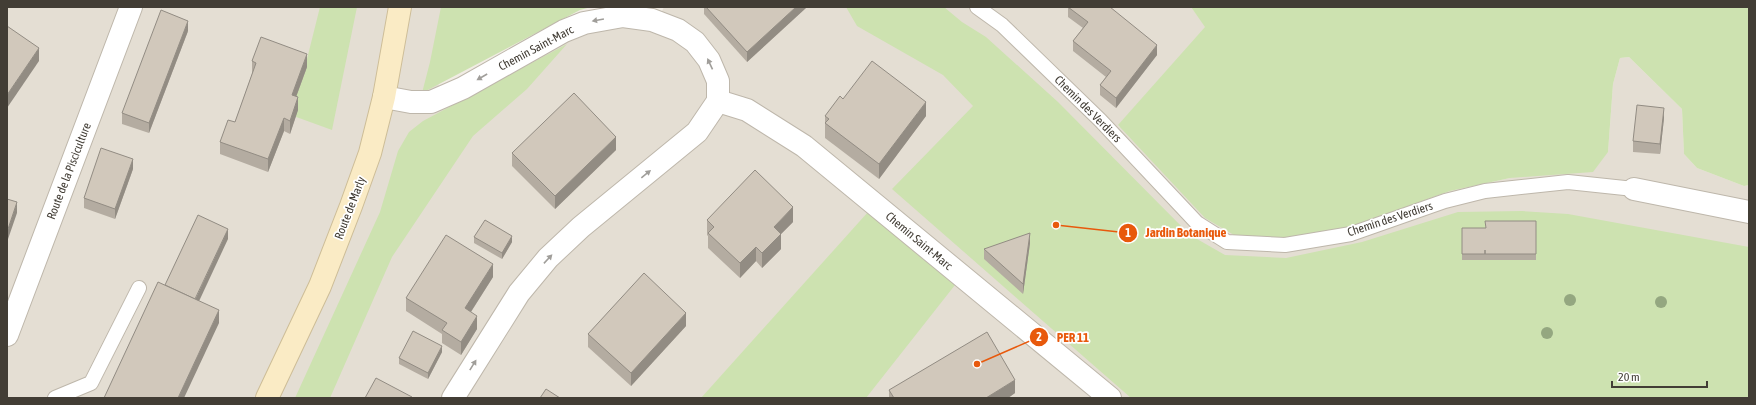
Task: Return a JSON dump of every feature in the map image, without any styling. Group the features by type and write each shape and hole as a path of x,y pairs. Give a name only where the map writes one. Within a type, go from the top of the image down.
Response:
{"main road":[{"name":"Route de Marly","path":"267,398 320,286 370,153 384,97 400,7"}],"street":[{"name":"Route de la Pisciculture","path":"7,335 131,7"},
{"name":"Chemin Saint-Marc","path":"384,97 411,102 431,102 463,88 564,31 584,23 623,16 652,20 678,30 695,42 709,60 718,81 718,101 747,110 804,146 1110,398"},
{"path":"452,398 519,293 548,258 581,227 697,132 718,101"},
{"name":"Chemin des Verdiers","path":"1634,189 1749,212"}],"lane":[{"name":"Chemin des Verdiers","path":"977,7 1002,25 1100,120 1197,223 1227,242 1285,245 1351,234 1445,200 1485,191 1568,182 1634,189"},
{"path":"55,398 91,383 139,288"}],"shaded area":[{"path":"7,7 456,7 437,73 441,103 587,26 661,13 664,7 1191,7 1206,27 1118,126 1348,228 1450,191 1510,178 1608,152 1613,84 1620,58 1629,57 1682,109 1684,154 1697,168 1744,186 1749,185 1749,398 7,398"}],"green space":[{"path":"320,7 357,7 332,130 288,114 306,63"},
{"path":"441,7 591,7 580,10 422,93"},
{"path":"846,7 944,7 962,22 986,37 1058,102 1190,235 1225,255 1286,258 1362,242 1458,212 1522,211 1568,214 1749,247 1749,398 1131,398 892,189 973,106 943,75 857,26"},
{"path":"1191,7 1749,7 1749,185 1744,186 1697,168 1684,154 1682,109 1629,57 1620,58 1613,84 1608,152 1593,172 1510,178 1450,191 1348,228 1286,239 1234,235 1205,218 1118,125 1205,27"},
{"path":"567,44 527,89 473,136 392,257 330,398 295,398 380,212 398,151 409,132 423,121"},
{"path":"868,212 955,285 866,398 701,398"}],"building":[{"path":"706,7 796,7 747,52"},
{"path":"1068,7 1110,7 1157,45 1116,98 1100,85 1111,71 1073,41 1088,22"},
{"path":"161,10 188,21 149,123 122,113"},
{"path":"7,26 39,48 7,95"},
{"path":"261,37 307,54 292,95 298,97 290,121 284,118 268,159 220,142 228,120 235,122 256,63 252,61"},
{"path":"872,61 926,102 879,164 825,123 829,119 825,116 840,96 843,99"},
{"path":"574,93 616,137 555,196 512,153"},
{"path":"1637,105 1664,108 1660,144 1633,141"},
{"path":"101,148 133,159 115,209 84,198"},
{"path":"755,170 793,207 774,227 781,234 762,253 756,247 740,263 708,233 714,227 707,220"},
{"path":"7,199 17,202 7,232"},
{"path":"198,215 228,229 195,299 165,285"},
{"path":"485,220 512,236 502,253 474,237"},
{"path":"1485,221 1536,221 1536,254 1462,254 1462,228 1486,228"},
{"path":"1030,233 1023,284 984,249"},
{"path":"446,235 493,264 465,308 477,316 461,342 442,330 447,323 406,298"},
{"path":"644,273 686,313 631,373 588,334"},
{"path":"158,282 219,310 178,398 104,398"},
{"path":"413,331 442,346 428,373 399,358"},
{"path":"987,332 1015,380 986,398 894,398 889,390"},
{"path":"376,378 412,397 412,398 365,398"},
{"path":"546,389 560,398 540,398"}],"place":[{"name":"Jardin Botanique","path":"1056,225"},
{"name":"PER 11","path":"977,364"}]}
